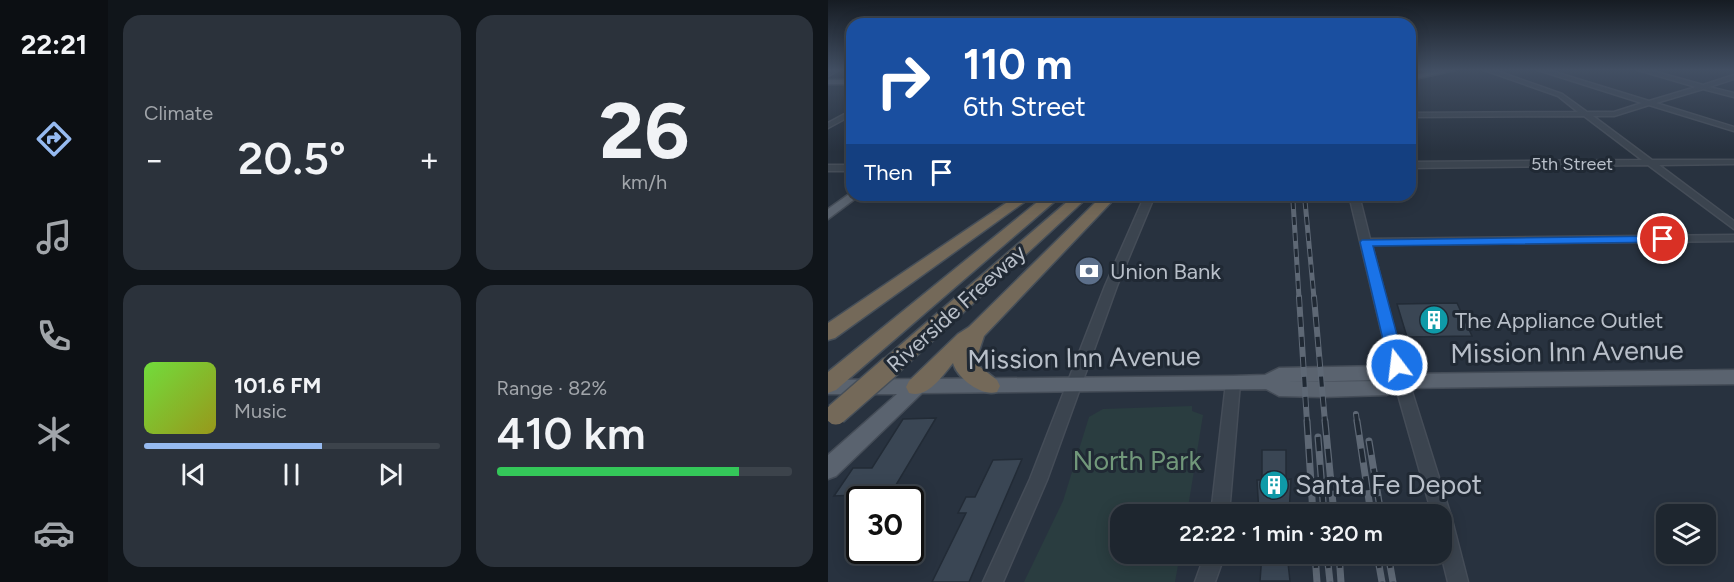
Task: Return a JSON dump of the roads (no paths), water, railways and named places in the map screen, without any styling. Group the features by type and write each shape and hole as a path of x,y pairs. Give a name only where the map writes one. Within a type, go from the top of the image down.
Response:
{"highway":[{"path":"828,333 1018,201"},
{"name":"Riverside Freeway","path":"828,386 1048,201"},
{"name":"Riverside Freeway","path":"832,417 1076,201"},
{"path":"917,387 965,339 976,332 1105,201"},
{"path":"976,332 968,346 964,366 989,386"}],"main road":[{"path":"828,215 846,201"},
{"name":"Mission Inn Avenue","path":"828,386 917,387 1269,382 1279,389 1322,390 1386,388 1401,381 1734,377"},
{"path":"828,469 917,387"}],"street":[{"path":"1563,97 1734,226"},
{"path":"1629,97 1734,129"},
{"path":"1416,115 1614,114 1666,97"},
{"path":"828,126 846,115"},
{"path":"828,118 846,118"},
{"name":"5th Street","path":"1416,165 1734,162"},
{"path":"828,168 846,168"},
{"path":"993,582 1038,480 1111,286 1147,201"},
{"path":"1356,201 1401,381 1438,504"},
{"path":"1366,242 1734,238"},
{"path":"1221,504 1233,383"},
{"path":"1452,558 1458,582"},
{"path":"1205,582 1211,564"}],"railway":[{"path":"1293,201 1299,298"},
{"path":"1305,201 1314,298"},
{"path":"1299,297 1307,422"},
{"path":"1314,297 1325,422"},
{"path":"1356,414 1357,422"},
{"path":"1307,421 1312,504"},
{"path":"1325,421 1333,504"},
{"path":"1357,421 1369,504"},
{"path":"1318,437 1323,504"},
{"path":"1369,441 1379,504"},
{"path":"1316,564 1317,582"},
{"path":"1328,564 1330,582"},
{"path":"1340,564 1341,582"},
{"path":"1379,564 1382,582"},
{"path":"1390,564 1393,582"}],"place":[{"name":"Union Bank","path":"1089,271"},
{"name":"The Appliance Outlet","path":"1434,320"},
{"name":"Santa Fe Depot","path":"1274,485"}],"park label":[{"name":"North Park","path":"1137,461"}]}
